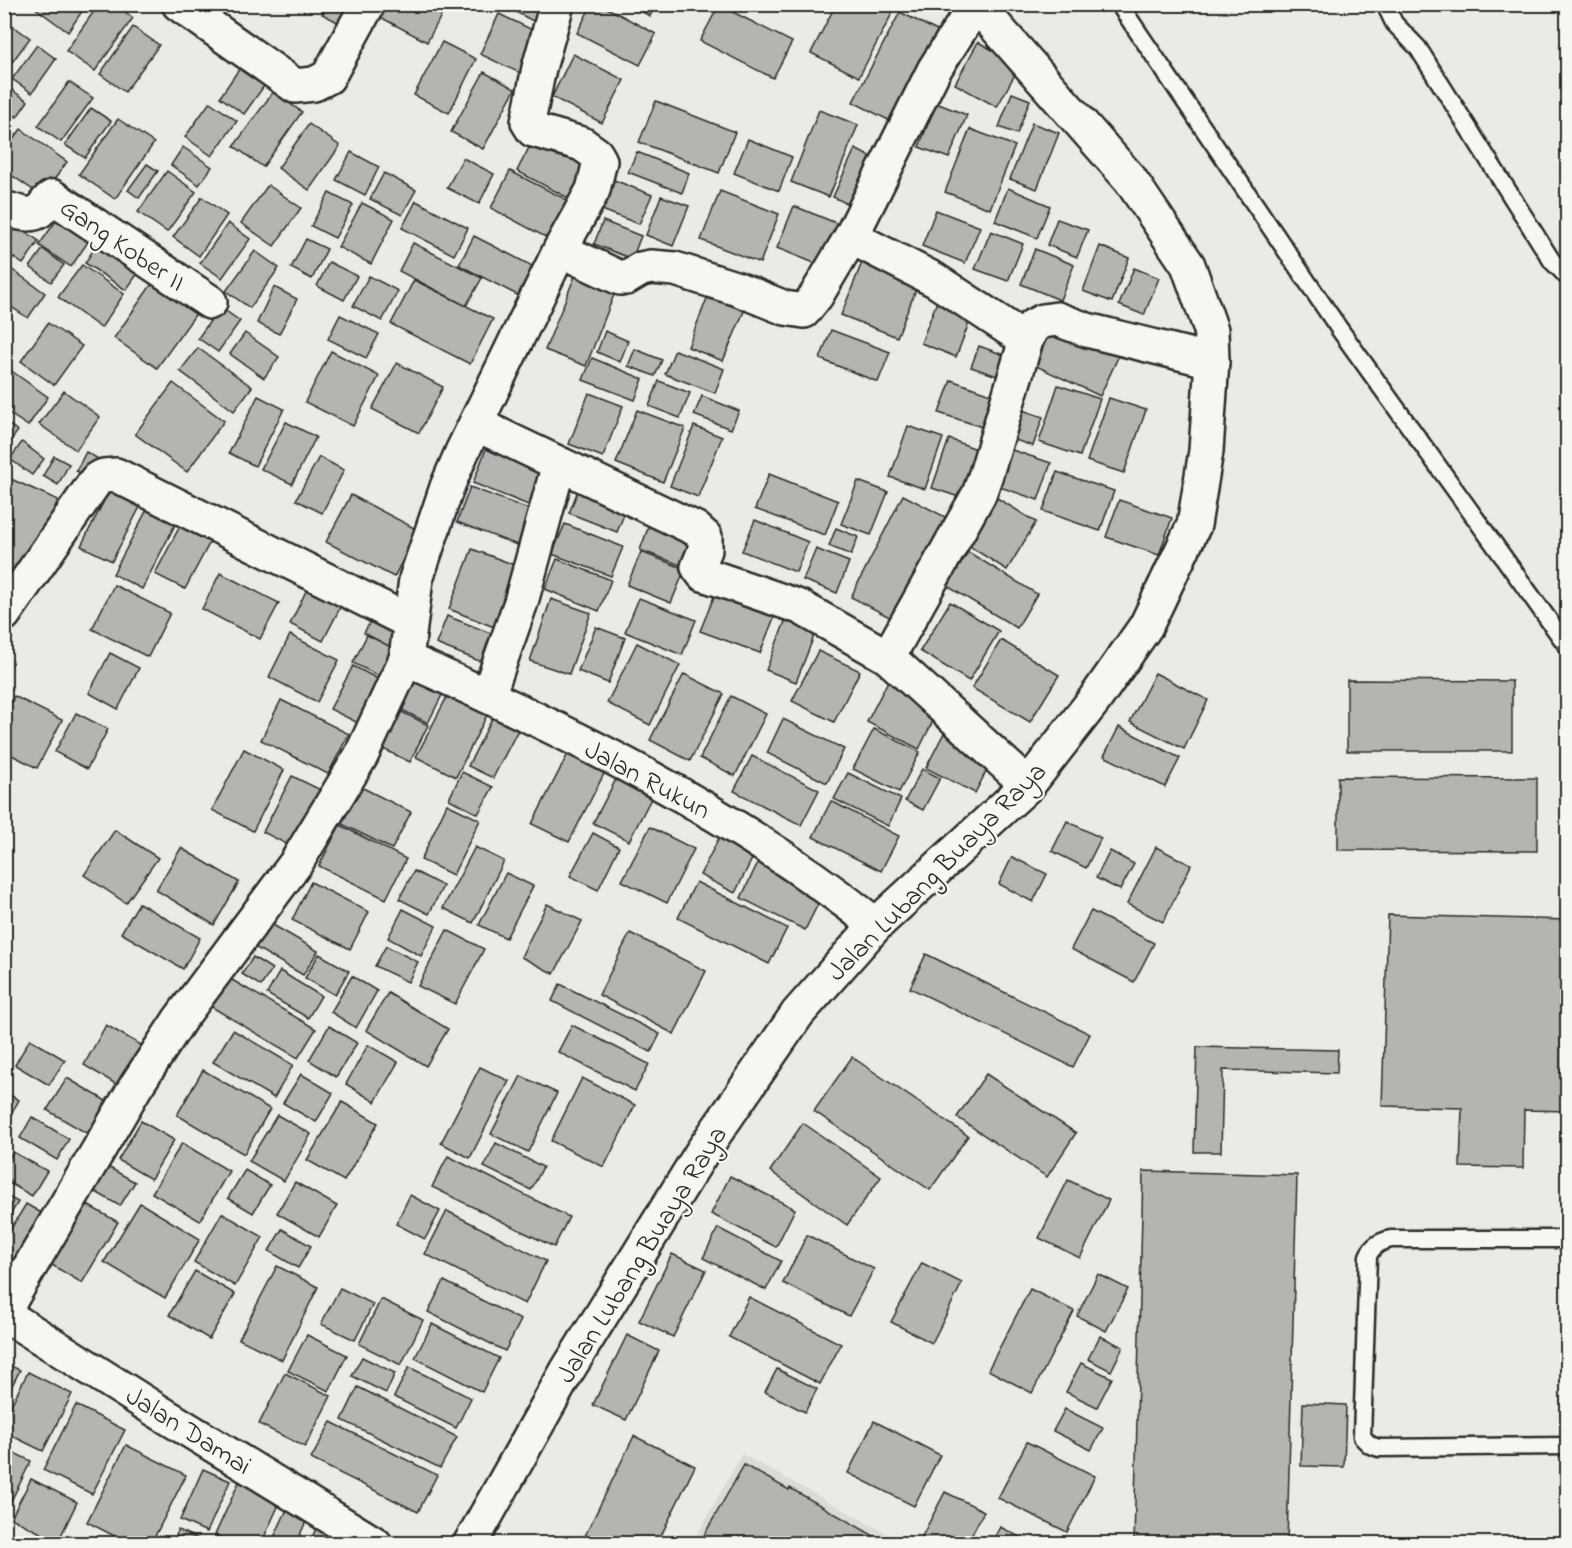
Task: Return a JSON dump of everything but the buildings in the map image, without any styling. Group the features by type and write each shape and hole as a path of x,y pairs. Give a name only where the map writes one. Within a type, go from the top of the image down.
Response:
{"street":[{"path":"179,4 295,86 314,84 328,77 368,4"},
{"path":"4,1312 136,1086 180,1019 296,863 361,756 406,659 416,579 447,487 556,259 593,190 600,161 596,154 582,144 533,130 528,122 538,68 557,4"},
{"path":"556,259 620,278 626,278 641,269 651,267 675,269 738,289 785,308 804,310 816,296 851,237 934,70 976,4"},
{"name":"Jalan Lubang Buaya Raya","path":"470,1544 567,1371 702,1152 798,1013 876,925 1028,785 1095,699 1146,626 1194,525 1206,451 1212,361 1211,330 1188,265 1130,179 976,4"},
{"name":"Gang Kober II","path":"4,208 23,214 34,213 39,211 49,198 53,197 210,302"},
{"path":"851,237 935,280 1026,340"},
{"path":"888,657 979,494 1026,340 1033,326 1043,321 1057,319 1087,330 1212,361"},
{"path":"476,424 696,529 705,537 705,550 698,567 703,574 800,607 888,657 1028,785"},
{"path":"488,696 521,602 559,464"},
{"path":"5,613 98,479 116,475 410,622"},
{"name":"Jalan Rukun","path":"406,659 488,696 681,793 836,892 876,925"},
{"name":"Jalan Damai","path":"4,1312 128,1393 375,1544"}],"lane":[{"path":"1119,4 1340,330 1568,647"},
{"path":"1384,4 1394,23 1418,48 1552,261 1568,277"},
{"path":"1568,1239 1391,1239 1382,1241 1372,1248 1368,1256 1362,1437 1370,1445 1379,1448 1568,1446"}],"shaded area":[{"path":"742,1454 904,1543 692,1544"}]}
